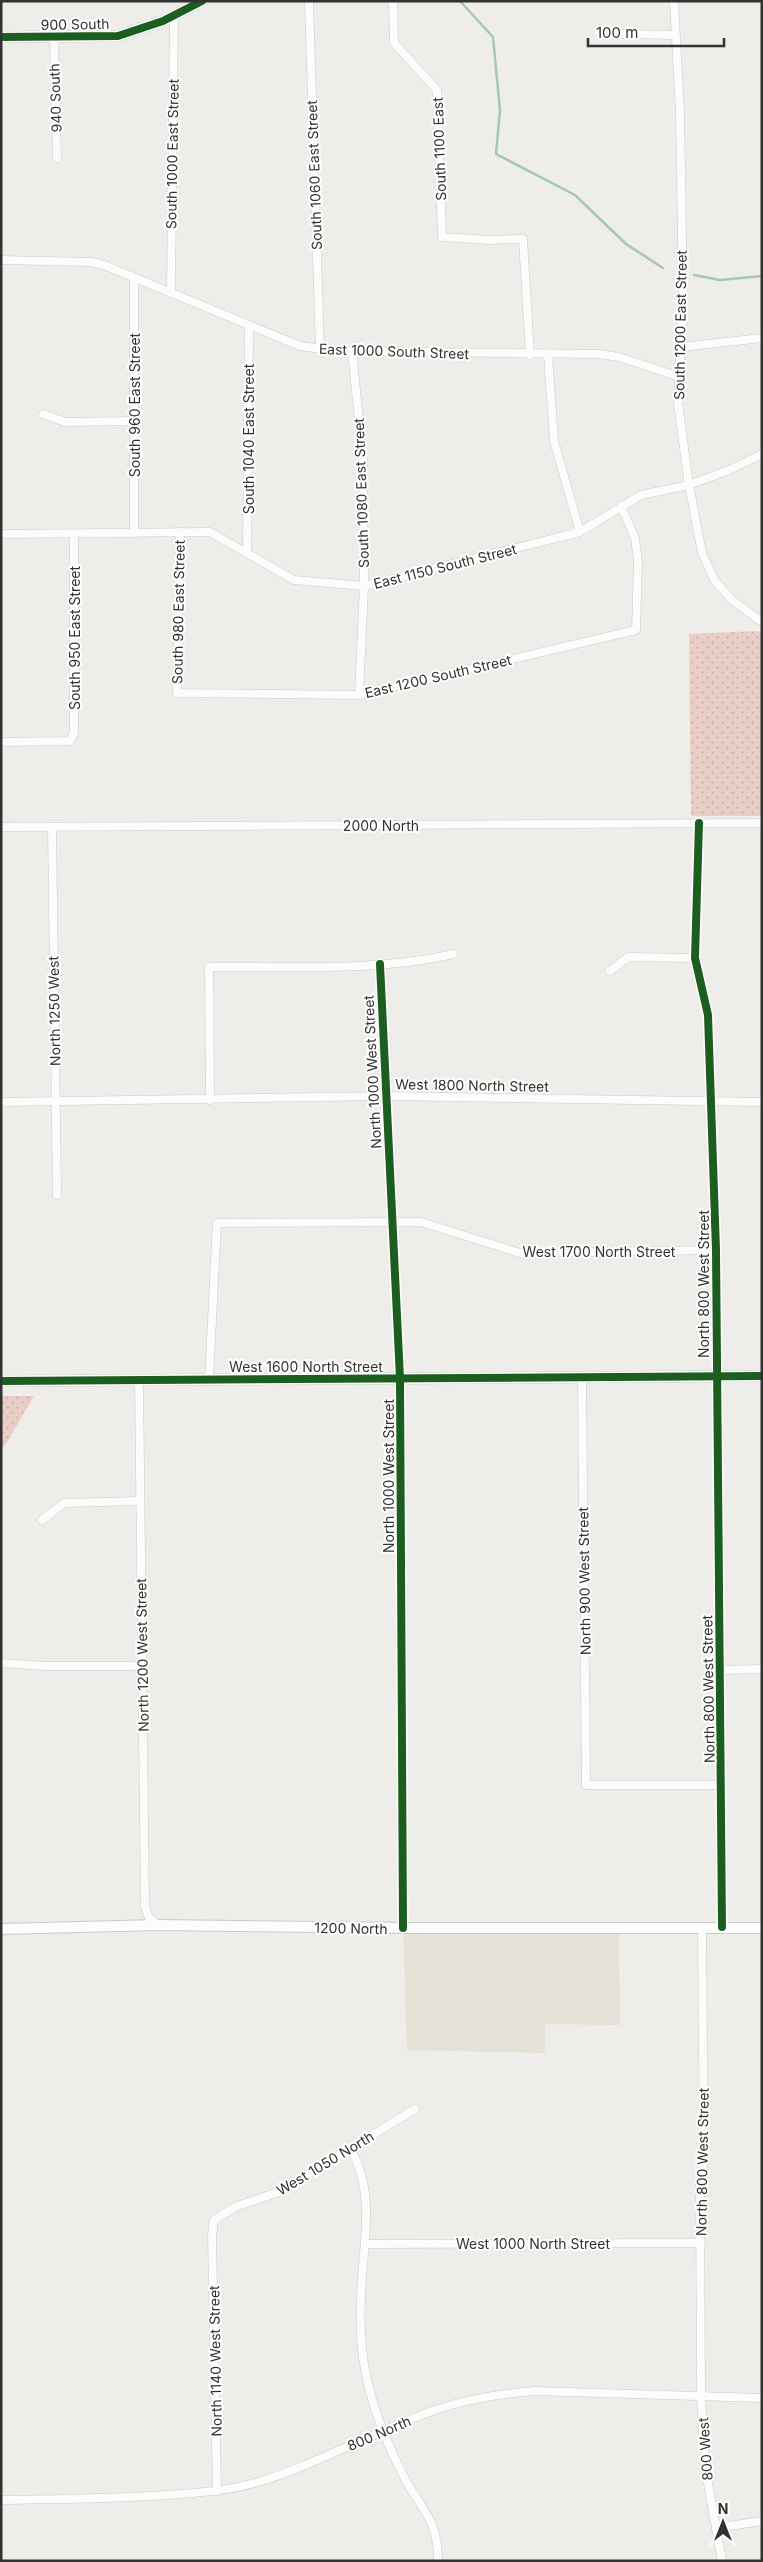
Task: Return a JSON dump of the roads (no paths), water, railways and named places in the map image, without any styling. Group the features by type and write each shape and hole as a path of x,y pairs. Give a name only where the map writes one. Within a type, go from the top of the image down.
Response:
{"street":[{"name":"900 South","path":"1,37 118,36 174,15 202,1"},
{"name":"South 1060 East Street","path":"309,1 320,349"},
{"name":"South 1100 East","path":"393,1 394,43 437,90 442,237 488,240 523,238 530,355"},
{"name":"South 1200 East Street","path":"674,1 674,34 680,112 681,347 678,403 688,485 702,553 715,581 732,600 762,622"},
{"name":"South 1000 East Street","path":"171,293 174,15"},
{"path":"623,34 674,34"},
{"name":"940 South","path":"54,38 57,158"},
{"name":"East 1000 South Street","path":"1,260 92,262 116,269 300,346 352,351 530,355 599,354 619,357 680,377"},
{"name":"South 960 East Street","path":"134,278 134,533"},
{"name":"South 1040 East Street","path":"247,553 249,325"},
{"path":"681,347 762,338"},
{"name":"South 1080 East Street","path":"352,351 363,460 364,586 359,695"},
{"path":"548,355 554,441 580,532"},
{"path":"43,414 65,422 134,421"},
{"name":"East 1150 South Street","path":"1,534 210,532 294,580 364,586 580,532 641,495 688,485 729,470 762,454"},
{"name":"East 1200 South Street","path":"176,693 359,695 636,630 638,561 635,538 621,506"},
{"name":"South 980 East Street","path":"176,693 180,532"},
{"name":"South 950 East Street","path":"1,742 70,740 74,733 74,534"},
{"name":"2000 North","path":"1,827 762,822"},
{"name":"North 800 West Street","path":"699,823 695,958 708,1015 716,1250 722,1927"},
{"name":"North 1250 West","path":"52,827 56,1195"},
{"path":"210,1100 209,967 380,964 429,960 453,954"},
{"path":"610,971 628,957 695,958"},
{"name":"North 1000 West Street","path":"380,964 400,1378 403,1928"},
{"name":"West 1800 North Street","path":"1,1102 386,1096 762,1102"},
{"name":"West 1700 North Street","path":"209,1379 217,1223 392,1220 421,1222 520,1253 716,1250"},
{"name":"West 1600 North Street","path":"1,1381 762,1376"},
{"name":"North 900 West Street","path":"582,1378 586,1785 721,1785"},
{"name":"North 1200 West Street","path":"139,1380 145,1907 149,1918 158,1926"},
{"path":"42,1520 64,1503 140,1501"},
{"path":"1,1663 45,1666 142,1666"},
{"path":"720,1670 762,1669"},
{"name":"1200 North","path":"1,1929 158,1926 762,1928"},
{"name":"North 800 West Street","path":"701,2396 700,2184 704,2162 702,1927"},
{"name":"West 1050 North","path":"213,2230 214,2220 238,2206 279,2192 414,2109"},
{"path":"350,2148 357,2160 366,2202 362,2279 362,2350 365,2370 384,2430 406,2480 434,2524 438,2542 438,2561"},
{"name":"North 1140 West Street","path":"213,2230 217,2491"},
{"name":"West 1000 North Street","path":"365,2244 701,2243"},
{"name":"800 North","path":"1,2500 149,2497 217,2491 254,2484 288,2472 428,2412 478,2398 507,2394 534,2391 762,2398"},
{"name":"800 West","path":"701,2396 706,2478 722,2561"},
{"path":"716,2528 762,2521"}],"waterway":[{"path":"460,1 493,37 500,110 496,154 575,195 626,244 663,268"},
{"path":"694,275 720,280 762,276"}]}
